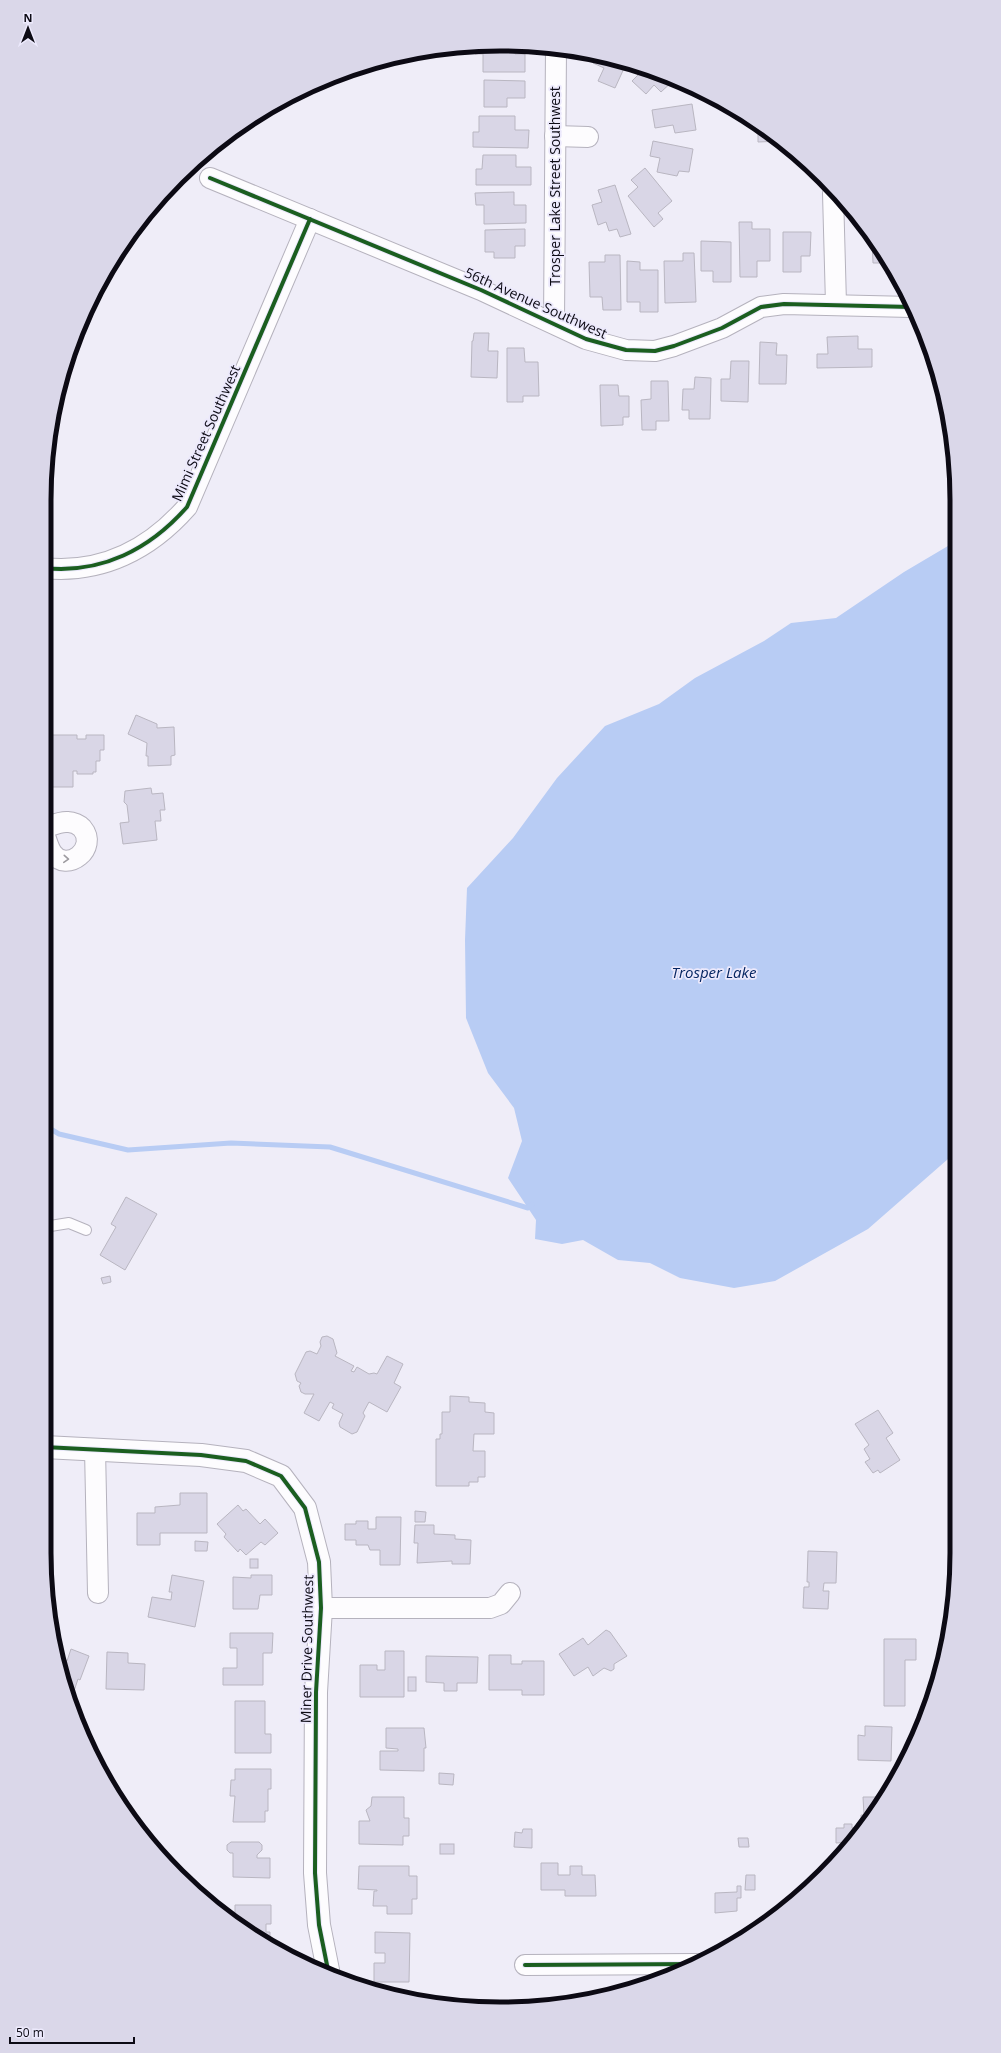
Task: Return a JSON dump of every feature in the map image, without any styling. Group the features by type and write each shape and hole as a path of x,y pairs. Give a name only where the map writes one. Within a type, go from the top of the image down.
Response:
{"street":[{"name":"Trosper Lake Street Southwest","path":"554,323 556,55"},
{"path":"555,136 588,137"},
{"name":"56th Avenue Southwest","path":"210,178 481,290 603,345 626,350 644,352 674,346 722,328 761,307 784,304 906,307"},
{"path":"833,199 836,304"},
{"name":"Mimi Street Southwest","path":"51,568 88,568 121,558 154,539 187,507 310,219"},
{"path":"51,826 62,822 75,823 85,832 87,844 85,850 76,859 64,860 58,858 51,850"},
{"name":"Miner Drive Southwest","path":"51,1447 200,1455 246,1461 281,1476 305,1508 319,1562 321,1608 316,1692 315,1873 319,1925 328,1968"},
{"path":"95,1450 98,1593"},
{"path":"321,1608 490,1608 501,1604 510,1593"},
{"path":"525,1965 681,1964"}],"lane":[{"path":"51,1226 69,1223 86,1230"}],"water":[{"name":"Trosper Lake","path":"950,545 950,1157 868,1229 775,1281 734,1288 680,1278 650,1263 618,1260 583,1240 562,1244 535,1239 536,1220 508,1178 522,1141 514,1108 488,1073 466,1018 465,940 467,888 513,838 557,778 605,726 659,704 695,678 764,641 791,623 836,618 904,572"}],"building":[{"path":"500,51 515,52 515,54 525,54 525,72 483,72 483,54 475,54 475,52"},
{"path":"594,61 624,68 615,88 598,81 604,68 593,63"},
{"path":"640,73 670,84 661,92 654,85 646,94 632,81"},
{"path":"484,80 525,81 525,98 507,98 507,107 484,107"},
{"path":"692,104 696,130 675,133 673,125 655,128 652,110"},
{"path":"479,116 515,116 515,130 529,130 528,148 473,147 473,132 479,132"},
{"path":"758,133 770,141 758,142"},
{"path":"653,141 693,149 689,172 679,171 677,176 657,172 660,158 650,156"},
{"path":"483,155 516,155 516,167 531,167 531,185 476,185 476,169 482,169"},
{"path":"645,168 672,201 658,213 663,219 654,227 628,196 638,187 631,180"},
{"path":"615,185 631,234 620,237 617,229 609,231 606,222 598,225 592,205 602,202 598,190"},
{"path":"514,192 514,205 526,205 526,223 484,224 484,205 476,205 475,193"},
{"path":"739,222 752,222 752,229 770,229 770,261 757,261 757,277 740,277"},
{"path":"525,229 525,246 515,246 515,258 494,258 494,252 485,252 485,230"},
{"path":"783,232 811,232 810,256 801,256 801,272 783,272"},
{"path":"701,241 731,242 731,282 713,282 713,271 701,271"},
{"path":"872,249 882,263 873,263"},
{"path":"683,253 694,253 696,302 665,303 664,261 683,261"},
{"path":"605,255 620,255 621,310 603,310 602,297 590,297 589,262 605,262"},
{"path":"627,261 640,262 640,270 658,270 658,312 640,312 640,302 627,302"},
{"path":"474,333 489,333 488,351 498,351 497,378 471,377 472,341"},
{"path":"858,336 858,349 872,349 872,367 817,368 817,354 828,354 827,337"},
{"path":"760,342 777,343 776,355 787,355 786,384 759,384"},
{"path":"507,348 524,348 525,362 538,362 539,396 523,396 523,402 507,402"},
{"path":"731,361 749,361 748,402 721,401 721,379 730,379"},
{"path":"695,377 711,378 710,419 689,419 689,410 682,410 683,389 694,389"},
{"path":"651,381 668,381 669,421 656,421 656,430 642,430 641,400 651,399"},
{"path":"600,385 618,385 619,396 629,396 629,417 623,417 623,425 601,426"},
{"path":"136,715 157,724 157,728 174,727 175,755 171,756 171,765 148,766 148,756 146,756 147,743 128,734"},
{"path":"51,735 77,735 77,739 86,739 86,735 104,735 104,750 100,750 100,761 96,761 96,772 93,772 93,774 77,774 77,771 73,771 73,787 51,787"},
{"path":"151,788 152,794 163,793 165,810 160,810 161,821 155,821 157,840 123,844 120,823 129,822 127,805 124,802 125,791"},
{"path":"126,1197 157,1214 125,1270 100,1255 116,1227 111,1224"},
{"path":"110,1276 111,1282 103,1284 101,1278"},
{"path":"327,1336 333,1339 337,1353 335,1356 354,1366 351,1371 354,1372 357,1367 369,1374 377,1374 387,1356 403,1364 394,1383 401,1387 387,1412 369,1402 363,1413 365,1416 357,1432 352,1434 340,1427 339,1423 343,1414 332,1408 334,1404 330,1402 319,1421 304,1413 314,1394 305,1394 301,1392 299,1386 301,1383 297,1381 295,1374 306,1352 310,1351 317,1354 321,1346 320,1342 322,1337"},
{"path":"450,1396 469,1397 469,1402 485,1403 485,1412 494,1413 494,1434 474,1434 473,1451 485,1451 485,1477 478,1477 478,1482 469,1482 469,1486 436,1486 436,1439 440,1439 440,1434 442,1434 442,1412 450,1412"},
{"path":"878,1410 893,1433 886,1438 900,1460 880,1473 878,1470 873,1473 865,1462 870,1459 864,1449 869,1445 855,1424"},
{"path":"180,1493 207,1493 207,1533 160,1533 160,1545 137,1545 137,1513 155,1513 155,1507 180,1505"},
{"path":"238,1505 243,1511 246,1509 260,1524 265,1519 278,1533 265,1545 261,1542 246,1555 240,1549 238,1552 224,1537 226,1534 217,1524"},
{"path":"415,1511 426,1512 425,1522 415,1522"},
{"path":"376,1517 401,1517 400,1565 380,1565 380,1550 370,1550 368,1545 356,1545 356,1540 345,1540 345,1524 356,1524 356,1521 368,1521 368,1529 376,1529"},
{"path":"415,1525 434,1525 434,1534 455,1535 455,1539 471,1540 470,1564 452,1564 452,1561 417,1563 418,1543 414,1543"},
{"path":"195,1541 208,1542 207,1551 195,1551"},
{"path":"808,1551 837,1552 836,1583 824,1583 823,1591 829,1591 828,1609 803,1608 804,1587 809,1587 809,1582 807,1582"},
{"path":"250,1559 258,1559 258,1568 250,1568"},
{"path":"172,1575 204,1581 195,1627 148,1617 152,1597 171,1600 172,1592 169,1592"},
{"path":"251,1575 272,1575 272,1595 260,1595 258,1609 233,1609 233,1577 251,1578"},
{"path":"606,1630 610,1632 627,1656 614,1664 614,1669 611,1671 604,1668 593,1676 588,1667 574,1676 559,1654 583,1638 588,1645"},
{"path":"230,1633 273,1633 272,1653 263,1653 263,1685 223,1685 223,1668 237,1668 237,1648 230,1648"},
{"path":"884,1639 916,1639 916,1660 905,1660 905,1706 884,1706"},
{"path":"71,1649 89,1656 74,1691 64,1660 67,1661"},
{"path":"385,1651 404,1651 404,1697 360,1697 360,1665 377,1665 377,1670 385,1670"},
{"path":"107,1652 128,1653 128,1663 145,1664 144,1690 106,1689"},
{"path":"489,1655 511,1655 511,1664 522,1664 522,1661 544,1661 544,1695 522,1695 522,1690 489,1690"},
{"path":"426,1656 478,1657 477,1683 457,1683 457,1691 444,1691 444,1683 426,1682"},
{"path":"408,1677 416,1677 416,1691 408,1691"},
{"path":"235,1701 265,1701 265,1734 271,1734 271,1753 235,1753"},
{"path":"865,1726 892,1727 891,1761 858,1760 858,1735 865,1736"},
{"path":"386,1728 424,1728 426,1748 424,1748 424,1771 380,1770 380,1751 398,1751 398,1749 386,1748"},
{"path":"235,1769 271,1769 271,1789 268,1789 268,1811 265,1811 265,1822 233,1822 235,1796 230,1796 231,1780 235,1780"},
{"path":"439,1773 454,1774 453,1785 439,1784"},
{"path":"372,1797 404,1797 404,1818 409,1818 409,1836 403,1836 403,1845 359,1844 359,1821 370,1821 366,1810 371,1806"},
{"path":"863,1797 877,1797 861,1820 861,1815 864,1815"},
{"path":"844,1824 852,1824 852,1828 855,1828 843,1843 836,1843 836,1828 844,1828"},
{"path":"523,1829 532,1829 532,1848 514,1847 515,1832 522,1833"},
{"path":"738,1838 748,1838 749,1847 739,1847"},
{"path":"231,1842 259,1842 262,1845 262,1850 257,1855 257,1858 270,1858 270,1878 233,1877 233,1853 230,1853 227,1850 227,1845"},
{"path":"440,1844 454,1844 454,1854 440,1854"},
{"path":"541,1863 558,1863 558,1875 570,1875 570,1866 582,1866 582,1875 595,1875 596,1896 565,1896 565,1890 541,1890"},
{"path":"359,1866 409,1866 409,1876 417,1876 417,1899 412,1899 412,1914 387,1914 387,1906 373,1906 374,1891 377,1890 358,1889"},
{"path":"746,1875 755,1875 755,1890 745,1890"},
{"path":"737,1886 741,1886 741,1898 737,1898 737,1911 715,1913 715,1893 737,1892"},
{"path":"235,1905 271,1905 271,1924 266,1924 266,1932 270,1932 270,1938 251,1926 235,1915"},
{"path":"375,1932 410,1933 409,1982 374,1982 374,1963 385,1963 385,1953 375,1953"}],"waterway":[{"path":"51,1129 59,1134 128,1150 231,1143 330,1147 528,1208 532,1204"}],"cycle path":[{"path":"210,178 481,290 586,339 626,350 655,351 674,346 722,328 761,307 784,304 906,307"},
{"path":"51,568 86,567 123,556 157,535 173,522 187,507 310,219"},
{"path":"51,1447 201,1455 246,1461 281,1476 305,1508 319,1562 321,1608 316,1692 315,1873 319,1925 328,1968"},
{"path":"525,1965 681,1964"}]}
